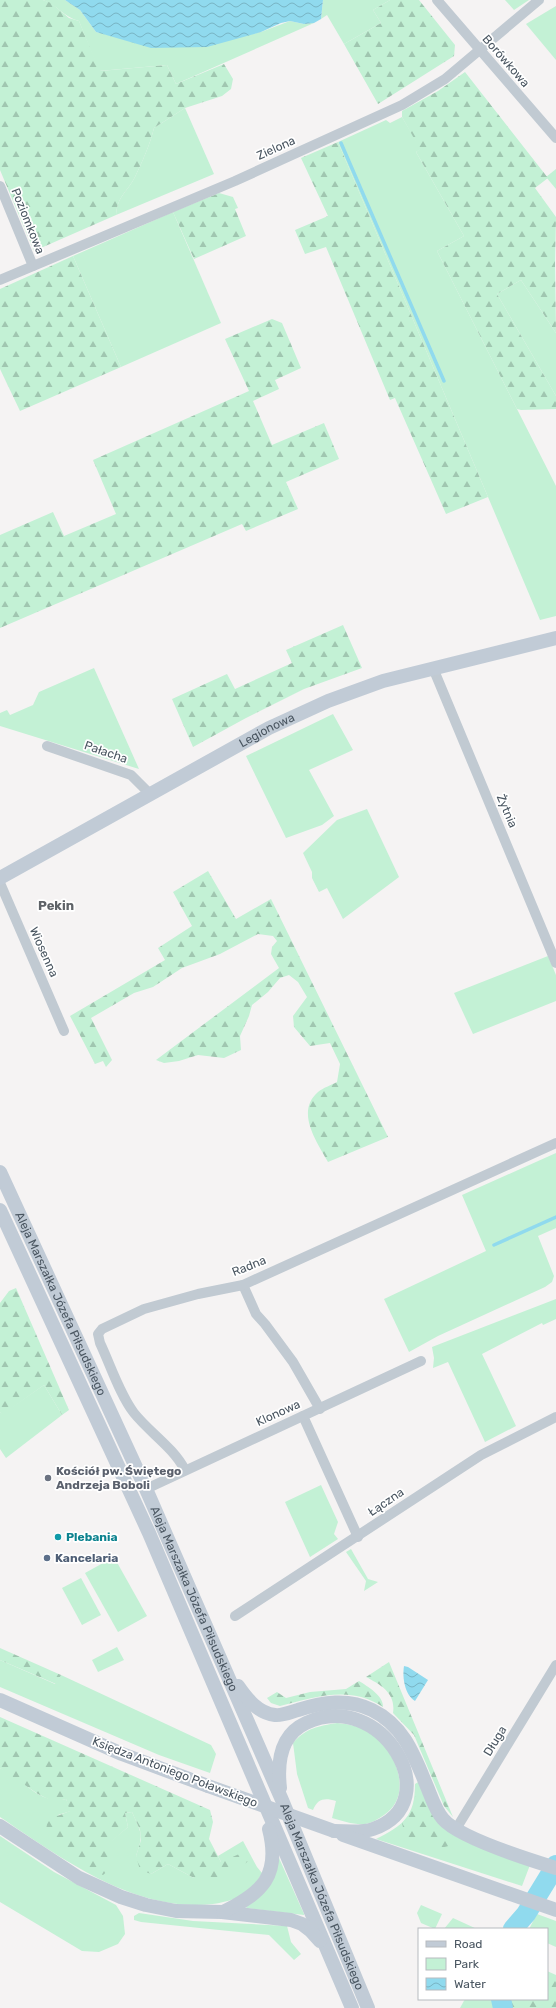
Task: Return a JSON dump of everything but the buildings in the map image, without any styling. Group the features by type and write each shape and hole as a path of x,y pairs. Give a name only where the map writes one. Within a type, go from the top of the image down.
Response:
{"main road":[{"name":"Legionowa","path":"0,878 149,793 269,728 328,701 383,681 556,638"},
{"name":"Aleja Marszałka Józefa Piłsudskiego","path":"0,1172 146,1490 282,1800 368,2008"},
{"name":"Aleja Marszałka Józefa Piłsudskiego","path":"0,1210 149,1533 352,2008"},
{"path":"222,1663 245,1697 260,1709 275,1715 320,1704 348,1703 371,1709 388,1720 402,1733 412,1748 432,1799 441,1817 456,1830 534,1861 556,1868"},
{"name":"Księdza Antoniego Poławskiego","path":"0,1700 122,1754 556,1910"},
{"path":"0,1706 19,1709"},
{"path":"282,1800 279,1775 281,1753 286,1740 293,1732 308,1722 330,1716 353,1718 373,1727 390,1742 402,1761 406,1782 403,1801 393,1817 375,1828 363,1831 334,1831"},
{"path":"222,1912 254,1895 261,1887 269,1873 273,1845 258,1787"},
{"path":"0,1826 79,1878 121,1897 146,1905 176,1911 222,1912 291,1920 302,1924 312,1931 326,1949"}],"street":[{"name":"Borówkowa","path":"437,0 556,138"},
{"name":"Zielona","path":"0,280 235,181 402,105 445,79 539,0"},
{"name":"Poziomkowa","path":"0,186 33,266"},
{"name":"Żytnia","path":"433,668 556,964"},
{"name":"Pałacha","path":"47,746 132,775 149,793"},
{"name":"Wiosenna","path":"0,883 64,1031"},
{"name":"Radna","path":"185,1470 179,1458 130,1407 100,1343 98,1334 102,1329 144,1309 198,1294 243,1284 556,1143"},
{"path":"243,1284 256,1314 292,1362 320,1409"},
{"name":"Klonowa","path":"146,1490 185,1470 320,1409 421,1361"},
{"path":"303,1416 358,1537"},
{"name":"Łączna","path":"235,1616 358,1537 481,1455 556,1417"},
{"name":"Długa","path":"456,1830 556,1665"}],"green space":[{"path":"0,0 43,0 51,3 69,18 79,21 100,71 167,65 176,84 224,64 233,79 231,89 222,96 185,108 154,128 143,159 132,183 119,203 116,215 34,251 0,170"},
{"path":"43,0 65,0 80,10 96,32 117,37 239,37 261,32 290,21 304,24 314,23 176,84 167,65 99,71 79,21 69,17"},
{"path":"323,0 390,0 373,10 381,23 344,44 327,15 321,19"},
{"path":"390,0 419,0 455,45 454,56 378,104 344,44 381,23 373,10"},
{"path":"505,0 529,0 514,10"},
{"path":"556,6 556,60 526,24"},
{"path":"465,72 548,178 535,188 556,217 556,333 521,280 497,294 556,396 556,409 517,409 437,251 464,236 416,152 420,149 402,117 402,111 438,91"},
{"path":"185,108 214,174 116,215 119,203 132,183 143,159 154,128"},
{"path":"402,117 421,149 416,152 464,236 437,251 556,486 556,616 540,620 338,142 386,120 390,123"},
{"path":"338,142 488,497 446,514 395,398 390,400 326,247 305,254 295,230 328,216 301,158"},
{"path":"556,169 556,189 546,177"},
{"path":"219,193 233,197 238,208 235,209 246,236 194,259 173,212"},
{"path":"173,212 221,323 121,367 73,256"},
{"path":"73,256 121,367 20,411 0,369 0,289"},
{"path":"521,280 556,333 556,396 497,294"},
{"path":"272,319 282,323 301,368 275,380 279,389 253,401 272,445 324,423 339,459 286,482 298,509 246,531 242,524 0,628 0,535 53,512 64,536 116,514 93,460 249,391 225,339"},
{"path":"343,625 362,668 304,689 193,747 172,699 227,674 235,689 292,663 286,650"},
{"path":"94,668 139,769 0,726 0,713 7,710 10,715 33,705 39,692"},
{"path":"333,714 353,750 309,770 334,816 322,825 286,838 246,756"},
{"path":"367,809 399,877 343,919 327,888 319,892 303,853 337,820"},
{"path":"208,871 236,919 271,899 388,1137 328,1162 310,1127 308,1109 311,1100 318,1092 337,1082 340,1064 330,1043 310,1046 294,1027 293,1016 307,997 298,982 289,975 280,978 268,992 252,1005 240,1036 241,1050 224,1058 198,1055 179,1061 164,1063 156,1060 279,968 271,954 272,947 277,941 273,936 258,934 220,954 182,968 153,987 134,993 91,1018 112,1060 106,1067 103,1061 95,1064 70,1016 165,960 158,948 192,926 173,892"},
{"path":"548,956 556,975 556,1001 473,1034 454,993"},
{"path":"556,1153 556,1228 538,1236 554,1276 552,1282 545,1287 438,1336 409,1352 384,1299 486,1251 462,1195"},
{"path":"16,1288 69,1410 62,1415 44,1385 2,1415 0,1412 0,1303 9,1291"},
{"path":"556,1299 556,1319 543,1325 542,1323 482,1354 516,1426 485,1442 448,1362 433,1368 434,1358 432,1347"},
{"path":"44,1385 62,1415 6,1458 0,1449 0,1412 2,1414"},
{"path":"321,1485 338,1522 334,1534 338,1539 310,1557 285,1502"},
{"path":"351,1549 368,1579 378,1582 364,1591 366,1581 346,1552"},
{"path":"114,1557 147,1616 118,1632 85,1573"},
{"path":"81,1578 101,1615 82,1625 62,1588"},
{"path":"117,1647 124,1660 98,1672 92,1660"},
{"path":"0,1648 61,1675 56,1684 0,1660"},
{"path":"0,1660 55,1684 61,1675 211,1745 216,1754 210,1773 159,1755 0,1687"},
{"path":"389,1662 453,1817 444,1806 414,1735 393,1713 390,1695 377,1683 366,1677"},
{"path":"359,1681 378,1695 383,1703 383,1707 371,1700 358,1696 333,1695 307,1699 280,1706 271,1703 267,1698 277,1692 286,1698 310,1692 346,1689"},
{"path":"0,1717 210,1810 213,1822 209,1839 221,1862 246,1851 250,1860 222,1880 194,1878 168,1864 151,1874 140,1870 136,1856 141,1840 140,1830 132,1812 125,1813 128,1827 111,1842 111,1868 103,1875 74,1860 46,1836 47,1820 70,1811 66,1799 54,1802 38,1794 0,1768"},
{"path":"337,1723 362,1728 378,1739 387,1749 398,1772 400,1784 398,1795 393,1806 384,1815 370,1823 357,1824 332,1818 336,1801 332,1800 325,1799 320,1801 313,1810 308,1808 297,1774 293,1743 313,1728"},
{"path":"0,1768 9,1772 31,1790 47,1798 56,1800 66,1799 71,1811 58,1815 111,1868 110,1842 128,1827 125,1813 132,1812 138,1824 141,1838 136,1856 151,1874 168,1864 194,1878 221,1862 218,1856 243,1841 257,1867 262,1873 253,1886 244,1894 229,1901 213,1904 184,1905 155,1900 127,1891 74,1865 0,1817"},
{"path":"420,1781 431,1808 530,1865 522,1886 376,1839 394,1829 406,1818 413,1804 415,1784"},
{"path":"422,1786 452,1835 453,1845 440,1848 435,1838 428,1836 406,1840 402,1823 409,1815 414,1805 417,1788"},
{"path":"0,1836 54,1872 116,1905 123,1916 125,1934 118,1944 99,1952 82,1951 0,1902"},
{"path":"279,1858 304,1914 304,1915 246,1908"},
{"path":"421,1905 442,1914 435,1928 433,1928 421,1923 417,1913"},
{"path":"139,1913 193,1921 287,1926 291,1942 301,1954 294,1960 269,1935 141,1922 134,1920 134,1916"},
{"path":"537,1914 556,1921 556,1947 548,1943 548,1928 530,1928"},
{"path":"453,1918 475,1928 445,1928"},
{"path":"548,1971 556,1975 556,2008 512,2008 511,2000 548,2000"},
{"path":"464,2000 511,2000 512,2008 460,2008"}],"water":[{"path":"65,0 323,0 321,19 314,23 304,24 290,21 281,23 261,32 207,47 151,48 96,32 80,10"},
{"path":"404,1666 428,1680 415,1701 409,1695 405,1686 403,1676"}],"waterway":[{"path":"341,143 444,381"},
{"path":"494,1245 556,1217"},
{"path":"514,1928 526,1914 556,1865"},
{"path":"501,2000 503,2008"}],"place":[{"name":"Kościół pw. Świętego Andrzeja Boboli","path":"48,1478"},
{"name":"Plebania","path":"58,1537"},
{"name":"Kancelaria","path":"47,1558"}],"district":[{"name":"Pekin","path":"56,905"}]}
